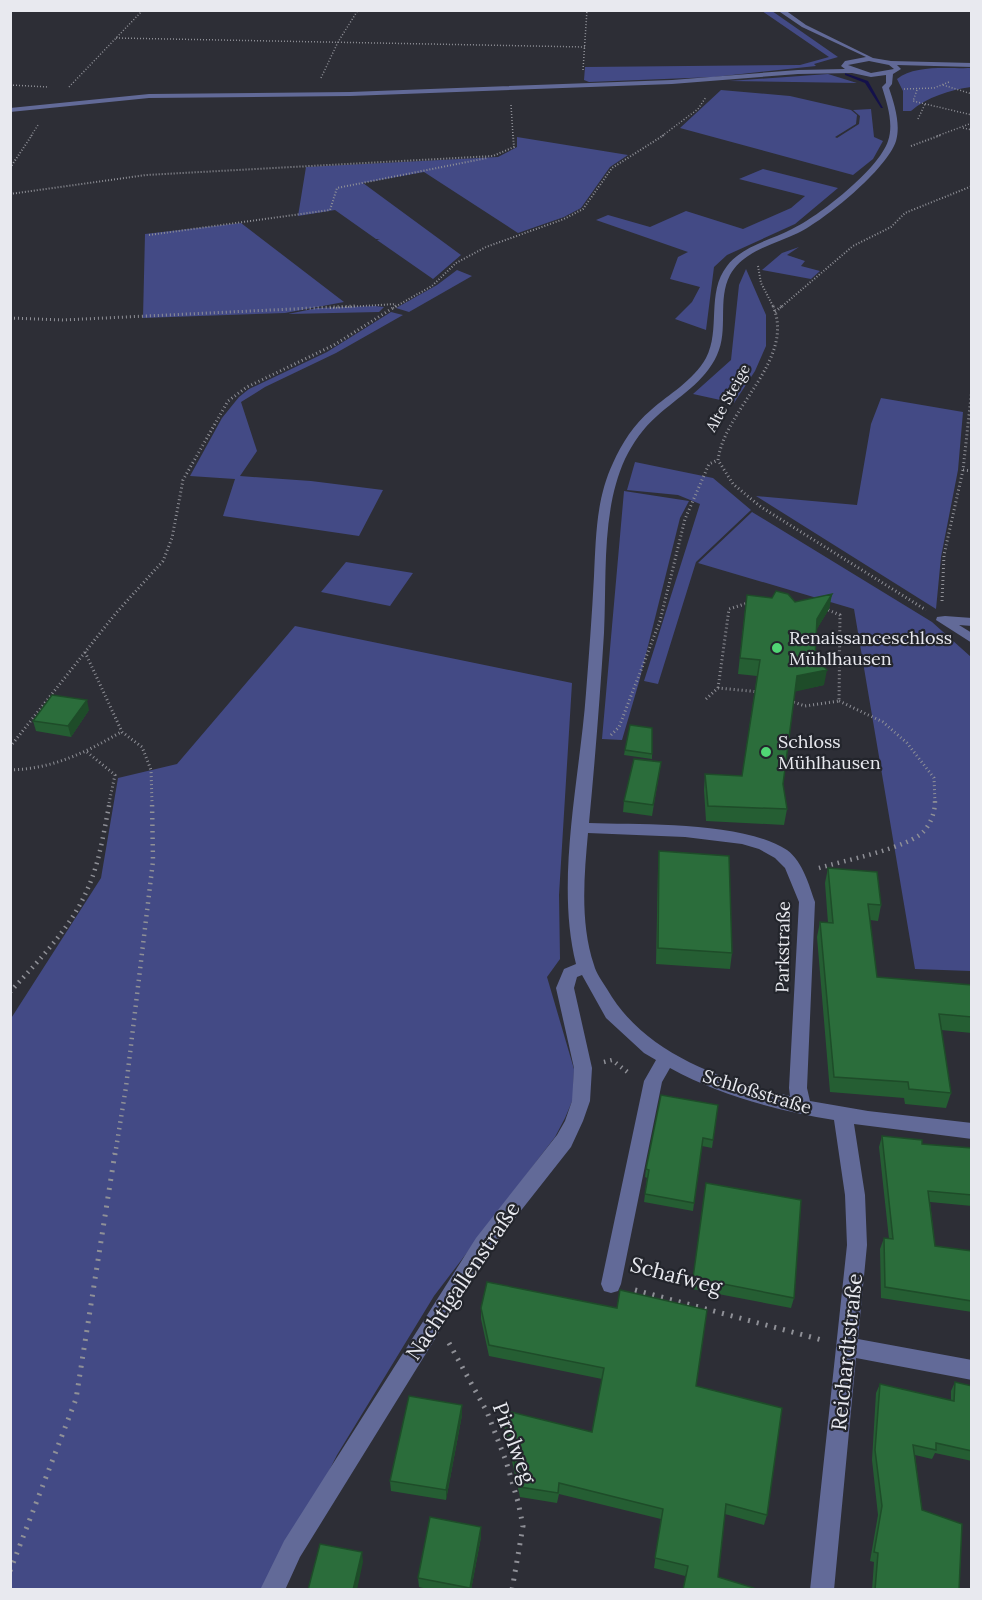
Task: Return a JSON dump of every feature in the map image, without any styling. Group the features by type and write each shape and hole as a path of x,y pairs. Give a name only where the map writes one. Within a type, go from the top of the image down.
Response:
{"street":[{"path":"780,10 796,22 832,41 877,60 891,63 972,65"},
{"path":"832,41 854,60"},
{"path":"798,72 844,64 854,60 877,60"},
{"path":"891,63 898,69"},
{"path":"844,64 851,71"},
{"path":"10,110 149,96 314,94 581,85 712,80 798,72 851,71 867,74 945,65"},
{"path":"867,74 885,87 889,84 890,73"},
{"name":"Schloßstraße","path":"885,87 893,123 892,141 886,154 876,166 810,222 755,250 731,267 722,288 717,337 703,372 647,419 628,443 613,472 604,508 588,755 580,828 577,916 586,967 610,1009 626,1027 666,1060 719,1084 802,1108 972,1131"},
{"path":"942,620 972,622"},
{"path":"942,620 972,639"},
{"name":"Parkstraße","path":"580,828 672,832 753,840 782,854 797,873 807,902 798,1088 802,1108"},
{"name":"Nachtigallenstraße","path":"272,1590 291,1549 483,1244 564,1141 581,1101 583,1068 564,988 570,973 586,967"},
{"name":"Schafweg","path":"611,1284 653,1081 666,1060"},
{"name":"Reichardtstraße","path":"822,1590 857,1245 855,1195 843,1115"},
{"path":"848,1347 972,1370"}],"path":[{"path":"68,87 143,10"},
{"path":"314,94 338,42 358,10"},
{"path":"581,85 587,10"},
{"path":"116,38 585,47"},
{"path":"10,747 85,651 163,561 172,538 183,480 228,401 247,387 334,345 399,303 432,286 456,262 486,247 564,219 583,209 612,168 658,139 698,109 716,82 712,80"},
{"path":"885,87 917,90 956,80"},
{"path":"942,85 972,94"},
{"path":"10,86 56,87"},
{"path":"149,235 330,210 336,188 493,156 514,147 509,87"},
{"path":"917,90 913,100 972,115"},
{"path":"918,119 922,107 926,104"},
{"path":"10,168 40,121"},
{"path":"908,147 972,123"},
{"path":"962,128 972,130"},
{"path":"10,194 146,175 493,156"},
{"path":"775,312 853,246 891,227 905,213 972,186"},
{"name":"Alte Steige","path":"758,262 758,278 775,312 779,329 774,347 758,379 722,440 718,460 733,484 761,507 942,620"},
{"path":"10,318 63,320 230,314 399,303"},
{"path":"942,620 944,555 963,470 972,388"},
{"path":"588,755 619,727 660,621 685,519 709,464 718,460"},
{"path":"963,470 972,471"},
{"path":"706,699 718,688 729,609 759,600"},
{"path":"817,605 840,615 839,700"},
{"path":"10,1571 76,1399 126,1087 153,861 151,770 142,747 122,732 85,651"},
{"path":"718,688 771,695"},
{"path":"783,699 805,706 839,700 883,722 907,743 934,778 935,811 923,832 902,844 797,873"},
{"path":"10,770 52,766 87,752 122,732"},
{"path":"10,992 53,944 76,908 94,873 115,775 87,752"},
{"path":"612,1060 634,1077"},
{"name":"Schafweg","path":"611,1284 848,1347"},
{"name":"Pirolweg","path":"435,1318 487,1412 512,1482 523,1526 512,1590"}],"shaded area":[{"path":"762,11 772,11 838,57 814,64 816,66 714,77 589,82 584,80 585,67 800,65 829,57"},
{"path":"971,68 971,87 939,95 911,111 903,111 903,91 897,79 904,74 923,69"},
{"path":"828,74 857,83 729,81"},
{"path":"721,90 790,96 851,110 857,115 856,124 835,137 837,138 859,124 860,116 853,110 871,109 874,137 883,141 873,159 853,175 680,128"},
{"path":"517,137 628,155 610,167 581,208 564,217 518,233 424,172 363,183 461,255 433,279 377,240 380,239 376,239 335,210 298,216 306,167 498,157 517,147"},
{"path":"763,169 838,188 795,224 727,255 714,267 706,330 675,319 692,302 700,287 670,279 678,257 688,252 596,220 608,215 650,227 686,211 743,229 791,208 805,196 739,179"},
{"path":"241,223 344,302 285,313 143,318 145,234"},
{"path":"799,247 787,255 805,261 801,266 820,271 811,279 762,270 782,253"},
{"path":"746,269 766,315 766,346 755,371 734,403 693,394 731,360 739,285"},
{"path":"457,270 472,276 409,312 396,308 437,285"},
{"path":"384,307 379,312 288,314 317,308"},
{"path":"391,312 403,315 336,353 265,387 241,402 257,451 240,476 311,481 383,490 359,536 223,516 235,479 190,476 222,418 239,397 249,389 327,352"},
{"path":"881,398 963,412 958,470 941,557 936,609 756,496 857,505 871,424"},
{"path":"635,462 713,478 751,510 696,562 658,684 644,681 700,504 678,495 627,490"},
{"path":"624,491 689,501 680,518 622,740 602,739"},
{"path":"752,512 932,622 971,657 971,971 915,969 854,609 698,563"},
{"path":"346,562 413,573 390,606 321,592"},
{"path":"295,626 572,683 559,895 560,959 547,977 574,1069 573,1099 555,1137 434,1296 337,1455 269,1589 11,1589 10,1020 101,878 118,778 177,764"}],"building":[{"path":"776,591 788,594 795,602 832,594 817,619 815,657 827,670 797,676 783,784 787,809 708,806 705,774 742,776 760,660 740,658 747,595 772,598"},
{"path":"52,695 87,700 68,726 33,721"},
{"path":"630,725 652,728 652,754 625,750"},
{"path":"634,759 661,762 653,805 624,801"},
{"path":"659,851 729,856 732,953 658,948"},
{"path":"828,868 877,872 881,905 868,904 877,977 972,985 972,1017 939,1014 951,1093 909,1089 908,1082 834,1077 820,922 833,923"},
{"path":"661,1095 718,1105 713,1140 703,1138 694,1203 645,1194 649,1170 646,1169"},
{"path":"882,1136 922,1140 922,1144 972,1148 972,1195 928,1191 935,1246 972,1251 972,1301 885,1287 884,1238 893,1239"},
{"path":"706,1183 801,1200 794,1298 693,1278"},
{"path":"487,1282 617,1308 620,1290 707,1310 696,1386 782,1408 767,1515 726,1504 718,1577 754,1588 754,1590 683,1590 688,1566 655,1558 663,1509 559,1483 558,1493 520,1487 503,1410 592,1432 604,1368 489,1345 481,1308"},
{"path":"955,1382 972,1386 972,1451 936,1443 936,1450 913,1445 922,1510 962,1524 959,1590 875,1590 878,1553 874,1552 882,1506 875,1450 880,1384 954,1401"},
{"path":"409,1396 462,1405 446,1490 390,1481"},
{"path":"430,1517 481,1527 470,1588 418,1578"},
{"path":"320,1544 362,1552 353,1590 308,1590"}],"waterway":[{"path":"846,74 867,82 882,107"}],"place":[{"name":"Renaissanceschloss Mühlhausen","path":"777,648"},
{"name":"Schloss Mühlhausen","path":"766,752"}]}
